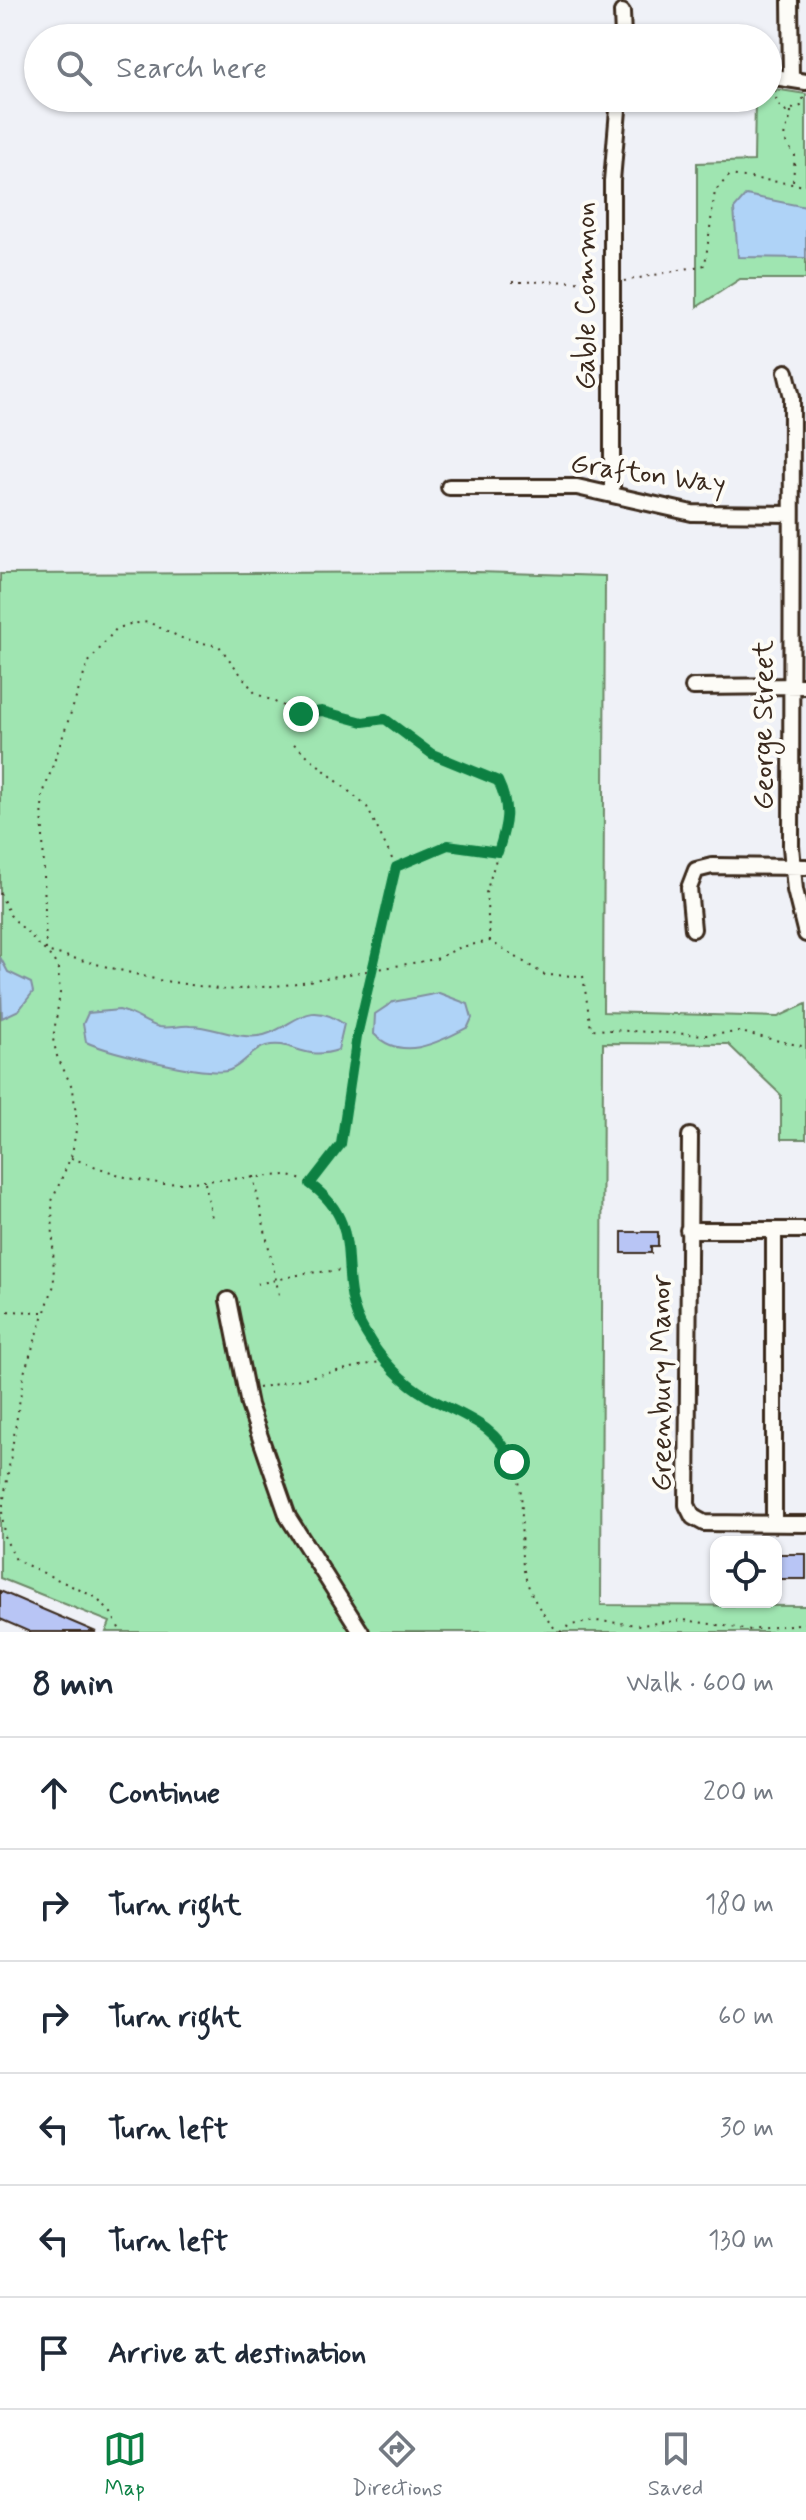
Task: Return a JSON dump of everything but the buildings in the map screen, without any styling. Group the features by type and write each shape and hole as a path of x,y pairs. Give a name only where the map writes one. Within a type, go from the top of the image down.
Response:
{"street":[{"path":"790,0 801,85"},
{"path":"622,12 622,24"},
{"name":"Gable Common","path":"612,493 612,181 618,112"},
{"name":"George Street","path":"786,372 792,397 789,686 799,867 806,934"},
{"name":"Grafton Way","path":"449,487 565,487 612,493 692,513 791,514"},
{"path":"693,687 806,686"},
{"path":"693,929 689,888 696,870 712,866 799,867"},
{"name":"Greenbury Manor","path":"690,1136 687,1505 693,1517 704,1523 806,1524"},
{"path":"688,1230 806,1230"},
{"path":"774,1230 774,1523"},
{"path":"228,1300 245,1390 288,1517 361,1632"}],"path":[{"path":"793,182 795,155 785,143 783,132 791,111 801,106 801,85"},
{"path":"782,106 791,111"},
{"path":"623,281 705,265 715,191 730,175 806,186"},
{"path":"512,282 602,281"},
{"path":"46,951 42,797 88,663 116,629 148,622 186,640 219,646 255,693 301,714 322,711 363,722 385,719 432,754 498,781 509,815 486,893 490,941"},
{"path":"294,744 367,807 396,867 357,1036 341,1144 310,1184"},
{"path":"396,867 448,845 498,852"},
{"path":"0,893 16,923 53,959 60,980 54,1047 76,1101 77,1124 71,1158 52,1201 55,1274 24,1373 2,1511 4,1536 16,1560 95,1597 111,1613 121,1632"},
{"path":"46,951 169,983 225,990 285,985 436,959 461,947 490,941 545,975 583,976 591,1029 707,1035 740,1032 806,1045"},
{"path":"71,1158 146,1182 204,1182 285,1175 310,1184 335,1205 343,1221 347,1270 357,1316 386,1361 427,1396 488,1427 507,1449 518,1478 523,1575 535,1606 559,1632 570,1625 596,1621 640,1625 684,1620 751,1630 806,1623"},
{"path":"253,1176 279,1295"},
{"path":"204,1182 212,1218"},
{"path":"257,1284 307,1273 347,1270"},
{"path":"1,1311 43,1312"},
{"path":"245,1390 386,1361"}],"green space":[{"path":"782,90 806,94 806,279 740,279 697,307 697,163 754,161 755,112 782,112"},
{"path":"477,572 605,576 603,1012 778,1017 806,1004 806,1139 781,1139 781,1095 728,1044 603,1043 601,1605 710,1606 710,1608 806,1606 806,1632 106,1632 110,1622 0,1578 0,574"}],"water":[{"path":"746,195 806,207 806,258 738,257 734,209"},
{"path":"0,957 8,972 31,983 33,992 19,1010 2,1018"},
{"path":"439,993 468,1004 472,1018 468,1027 432,1044 408,1048 396,1047 374,1034 375,1014 393,1002"},
{"path":"119,1010 159,1027 199,1027 246,1036 264,1035 310,1014 331,1016 344,1024 338,1050 315,1053 283,1045 266,1046 235,1068 219,1072 159,1063 86,1042 83,1024 88,1013"}],"route":[{"path":"301,714 322,711 363,722 390,721 415,744 432,754 498,781 506,798 509,815 498,852 448,845 396,867 357,1036 341,1144 310,1184 327,1196 343,1221 350,1296 365,1332 386,1361 427,1396 488,1427 507,1449 512,1462"}]}
